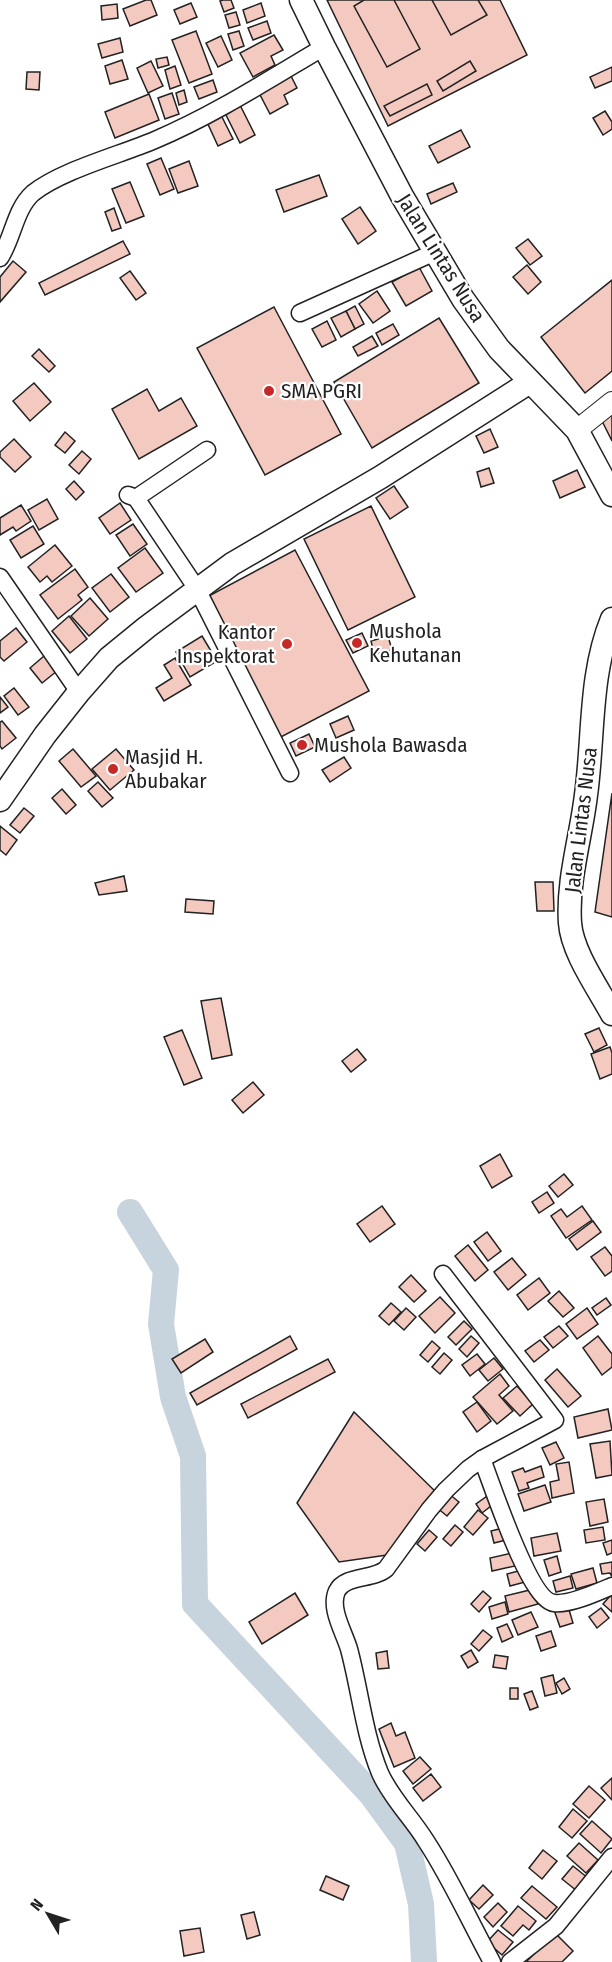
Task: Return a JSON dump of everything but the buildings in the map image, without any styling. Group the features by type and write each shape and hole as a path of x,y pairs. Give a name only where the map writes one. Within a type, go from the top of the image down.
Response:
{"highway":[{"name":"Jalan Lintas Nusa","path":"301,0 402,196 469,308 499,349 577,430 612,495"},
{"path":"0,800 45,735 109,658 232,564 381,477 530,382"},
{"name":"Jalan Lintas Nusa","path":"612,619 600,654 592,713 586,794 571,894 570,924 578,949 612,1014"}],"main road":[{"path":"577,430 612,402"}],"street":[{"path":"0,258 22,208 34,193 78,170 155,141 205,118 324,47"},
{"path":"300,313 435,252"},
{"path":"207,450 132,497 197,589 290,773"},
{"path":"0,577 79,692"},
{"path":"443,1274 555,1420 482,1459 446,1490 414,1528 383,1572 346,1583 338,1590 335,1602 348,1647 370,1746 381,1775 427,1842 492,1962"},
{"path":"482,1459 519,1557 533,1582 548,1600 555,1603 575,1600 612,1586"},
{"path":"510,1962 556,1926 612,1857"}],"waterway":[{"path":"130,1212 166,1270 161,1324 173,1397 193,1456 195,1604 372,1795 407,1843 421,1904 424,1962"}],"place":[{"name":"SMA PGRI","path":"269,391"},
{"name":"Mushola Kehutanan","path":"357,643"},
{"name":"Kantor Inspektorat","path":"287,644"},
{"name":"Mushola Bawasda","path":"302,745"},
{"name":"Masjid H. Abubakar","path":"113,769"}]}
